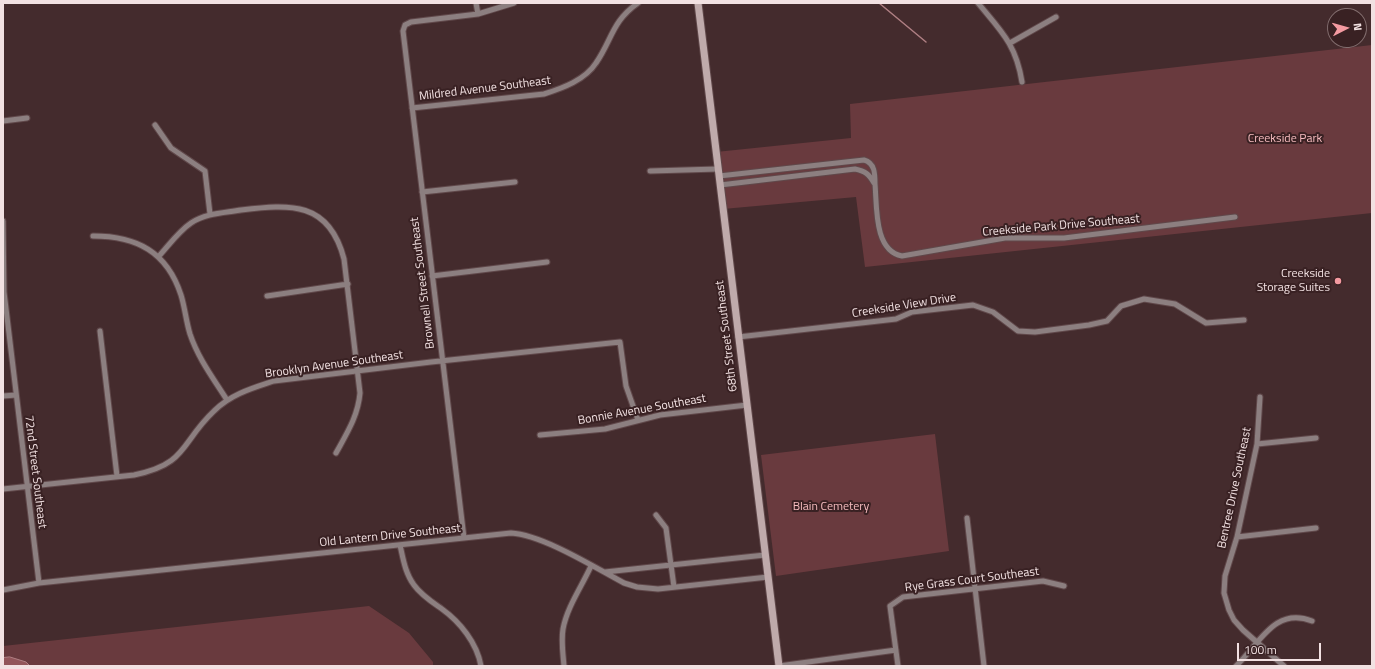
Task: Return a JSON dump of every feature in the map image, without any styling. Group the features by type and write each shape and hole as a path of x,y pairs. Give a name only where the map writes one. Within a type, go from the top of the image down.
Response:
{"main road":[{"name":"68th Street Southeast","path":"698,3 779,666"}],"street":[{"path":"476,3 478,14 514,3"},
{"name":"Mildred Avenue Southeast","path":"412,108 544,94 561,89 578,80 596,63 621,17 638,3"},
{"path":"978,3 1010,43 1020,67 1022,82"},
{"name":"Brownell Street Southeast","path":"464,538 403,31 405,25 411,22 478,14"},
{"path":"1010,43 1056,17"},
{"path":"3,121 27,118"},
{"path":"155,125 171,148 205,171 210,214"},
{"name":"Creekside Park Drive Southeast","path":"718,173 864,160 868,161 874,170 881,237 889,251 902,256 1005,238 1064,238 1235,217"},
{"path":"720,185 855,169 864,171 870,176 875,184"},
{"path":"650,171 718,173"},
{"path":"422,192 515,182"},
{"path":"159,256 191,223 210,214 282,206 297,207 308,212 329,227 340,245 348,284 360,393 359,408 352,426 336,453"},
{"name":"72nd Street Southeast","path":"3,221 4,292 39,583"},
{"path":"94,236 112,236 130,240 159,256 174,278 182,296 190,333 199,356 227,400"},
{"path":"432,276 547,262"},
{"path":"267,296 348,284"},
{"name":"Creekside View Drive","path":"738,337 889,320 896,319 912,312 973,305 993,312 1018,331 1035,332 1107,321 1121,306 1144,299 1175,304 1206,323 1244,320"},
{"path":"100,331 117,476"},
{"name":"Brooklyn Avenue Southeast","path":"3,489 152,471 176,458 204,422 227,400 249,389 274,381 358,370 620,342 626,386 638,420"},
{"path":"3,396 16,395"},
{"name":"Bentree Drive Southeast","path":"1260,397 1257,444 1238,537 1225,576 1224,593 1229,610 1234,620 1284,666"},
{"name":"Bonnie Avenue Southeast","path":"540,435 605,429 638,420 681,412 746,405"},
{"path":"1257,444 1316,438"},
{"path":"656,515 666,528 674,587"},
{"path":"968,518 984,666"},
{"path":"1238,537 1316,528"},
{"name":"Old Lantern Drive Southeast","path":"3,590 39,583 511,533 524,534 541,540 604,573 637,587 658,589 768,577"},
{"path":"400,544 404,566 413,585 431,602 454,618 463,627 473,644 481,666"},
{"path":"604,573 765,555"},
{"path":"564,666 562,650 563,629 569,611 591,566"},
{"name":"Rye Grass Court Southeast","path":"896,650 890,606 903,597 1043,581 1064,586"},
{"path":"1236,666 1268,630 1291,617 1301,616 1312,621"},
{"path":"779,666 896,650 898,666"}],"green space":[{"name":"Creekside Park","path":"1372,45 1372,213 865,267 856,197 723,209 716,152 851,138 850,104 1345,48 1367,48 1367,46"},
{"name":"Blain Cemetery","path":"935,434 949,551 776,576 761,455"},
{"path":"369,606 409,633 433,662 433,666 3,666 3,646"}],"shaded area":[{"path":"10,657 26,662 30,666 3,666 3,658"}],"waterway":[{"path":"879,3 926,42"}],"place":[{"name":"Creekside Storage Suites","path":"1338,281"}]}
